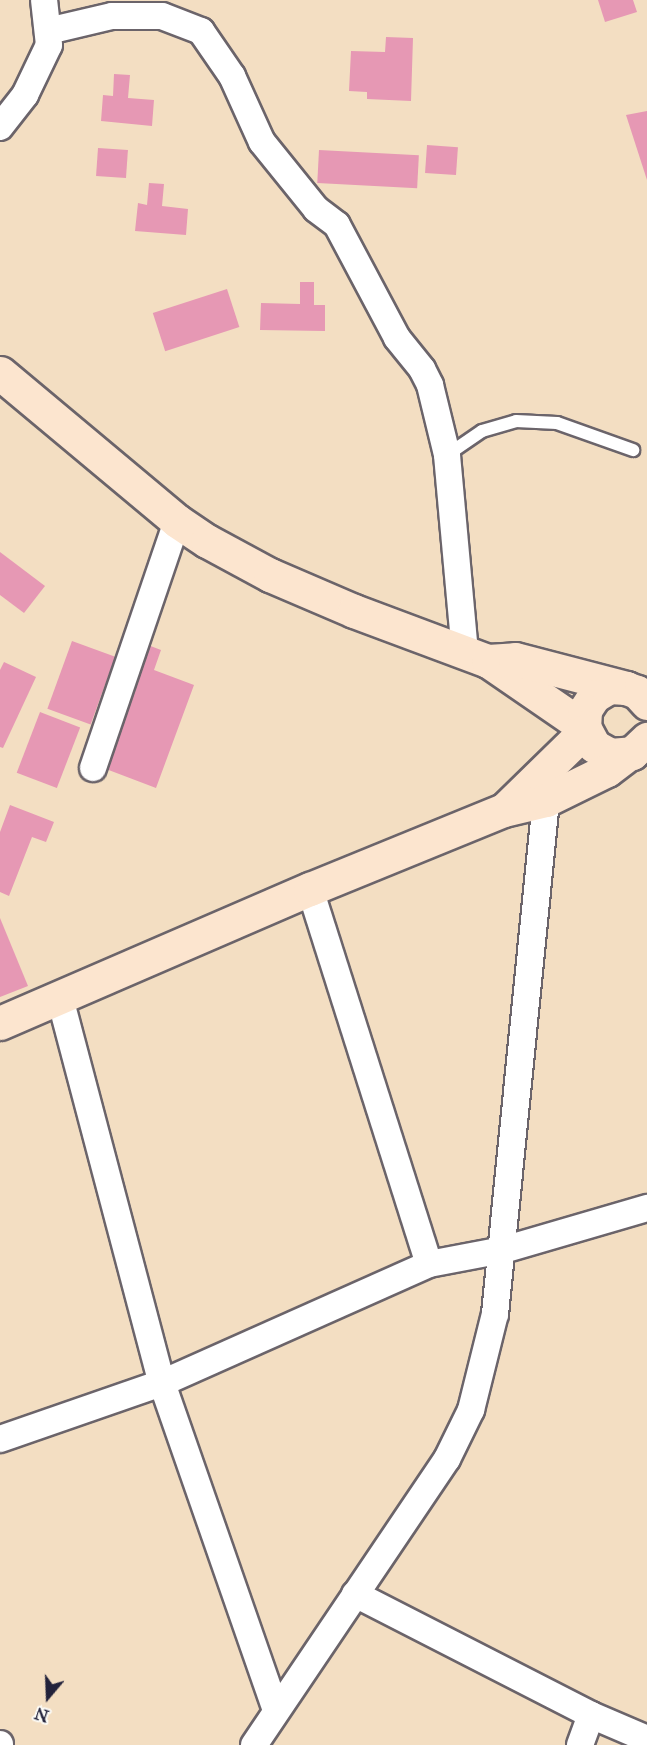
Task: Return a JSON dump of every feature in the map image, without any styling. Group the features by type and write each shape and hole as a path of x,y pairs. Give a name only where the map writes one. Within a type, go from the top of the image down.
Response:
{"main road":[{"path":"0,373 177,520 207,542 270,575 354,611 476,656 584,729 594,746 610,755 639,748"},
{"path":"476,656 515,659 639,693"},
{"path":"504,810 584,729 585,710 594,696 609,687 639,693"},
{"path":"0,1023 310,889 504,810 546,800 607,770 639,748"}],"street":[{"path":"0,127 25,95 49,45 44,0"},
{"path":"48,31 112,16 162,16 201,31 232,76 262,142 316,209 337,225 397,338 422,369 430,385 447,455 476,656"},
{"path":"93,768 177,520"},
{"path":"254,1745 447,1459 471,1410 495,1314 503,1250 546,800"},
{"path":"310,889 429,1264"},
{"path":"60,998 162,1383 276,1710"},
{"path":"0,1439 162,1383 429,1264 503,1250 647,1208"},
{"path":"355,1594 591,1715 647,1739"},
{"path":"580,1745 591,1715"}],"lane":[{"path":"447,455 482,431 516,421 557,423 633,450"}],"building":[{"path":"598,0 633,0 637,12 605,22"},
{"path":"386,37 413,38 411,101 367,99 367,92 349,91 351,51 385,52"},
{"path":"114,74 130,75 128,98 154,100 152,126 101,121 103,95 113,96"},
{"path":"647,111 647,180 626,115"},
{"path":"427,145 458,147 456,175 425,173"},
{"path":"98,148 128,150 126,178 96,176"},
{"path":"319,150 419,155 417,188 317,183"},
{"path":"149,183 164,184 162,206 188,209 186,235 135,231 138,203 147,205"},
{"path":"300,282 314,282 314,305 325,305 325,331 260,330 261,303 300,304"},
{"path":"227,289 239,327 165,351 153,313"},
{"path":"0,552 45,586 24,613 0,595"},
{"path":"72,641 115,657 91,724 47,709"},
{"path":"140,642 161,650 154,670 194,685 156,788 106,769 136,689 124,684"},
{"path":"4,662 36,677 3,748 0,747 0,670"},
{"path":"40,712 80,727 57,788 17,773"},
{"path":"10,805 54,822 46,842 32,837 9,896 0,892 0,832"},
{"path":"0,918 28,986 0,997"}]}
